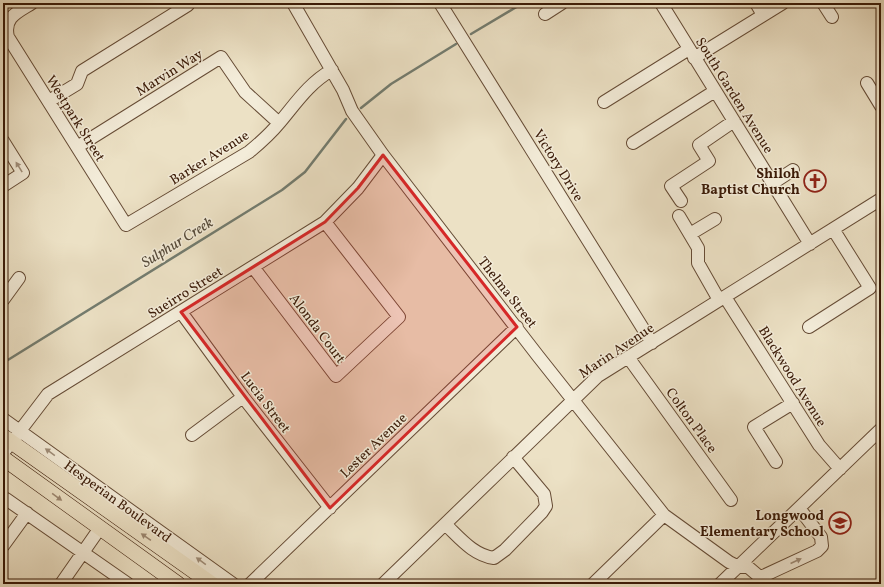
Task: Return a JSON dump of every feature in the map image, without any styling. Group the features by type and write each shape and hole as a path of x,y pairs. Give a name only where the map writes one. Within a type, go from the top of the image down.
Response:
{"main road":[{"name":"Hesperian Boulevard","path":"6,444 212,584"},
{"path":"3,458 178,584"}],"street":[{"path":"5,25 15,14 32,3"},
{"name":"Thelma Street","path":"293,3 332,70 352,112 383,155 664,515 729,562 739,566 748,567 764,581"},
{"name":"Victory Drive","path":"440,3 652,343"},
{"path":"545,14 562,3"},
{"name":"South Garden Avenue","path":"661,3 810,244"},
{"path":"756,3 763,15"},
{"path":"604,102 783,3"},
{"path":"823,3 832,17"},
{"path":"49,101 77,84 82,71 188,5"},
{"name":"Westpark Street","path":"5,25 8,37 126,225"},
{"name":"Marvin Way","path":"77,147 221,57 244,92 279,123"},
{"name":"Barker Avenue","path":"126,225 249,152 265,139 317,78 332,70"},
{"path":"867,83 881,106"},
{"path":"633,143 715,91"},
{"path":"681,201 671,186 709,161 699,145 734,121"},
{"path":"3,141 23,173 3,186"},
{"name":"Sueirro Street","path":"6,444 20,430 48,394 325,222 358,188 383,155"},
{"path":"773,183 793,170"},
{"name":"Marin Avenue","path":"383,584 573,398 598,376 833,229 879,205"},
{"name":"Blackwood Avenue","path":"679,216 698,248 698,263 819,444 840,469"},
{"path":"690,234 715,218"},
{"name":"Alonda Court","path":"253,268 336,376 399,317 325,222"},
{"path":"809,327 870,288 833,229"},
{"path":"3,300 19,278"},
{"name":"Lucia Street","path":"181,312 243,397 330,508"},
{"name":"Lester Avenue","path":"250,584 517,327"},
{"name":"Colton Place","path":"628,357 731,500"},
{"path":"192,435 243,397"},
{"path":"776,462 754,426 792,403"},
{"name":"Hesperian Boulevard","path":"3,419 232,584"},
{"path":"720,584 881,429"},
{"path":"445,524 473,550 485,556 494,558 505,550 546,506 544,494 513,457"},
{"path":"3,503 6,499 128,584"},
{"path":"764,581 817,551 822,546 821,537 800,508"},
{"path":"3,546 27,513"},
{"path":"593,584 664,515"},
{"path":"61,584 100,528"}],"highlighted area":[{"path":"383,155 517,327 330,508 181,312 325,222 358,188"}],"waterway":[{"name":"Sulphur Creek","path":"471,34 523,3"},
{"name":"Sulphur Creek","path":"361,108 391,84 456,44"},
{"name":"Sulphur Creek","path":"3,363 282,190 305,172 346,119"}],"place":[{"name":"Shiloh Baptist Church","path":"815,181"},
{"name":"Longwood Elementary School","path":"840,523"}]}
